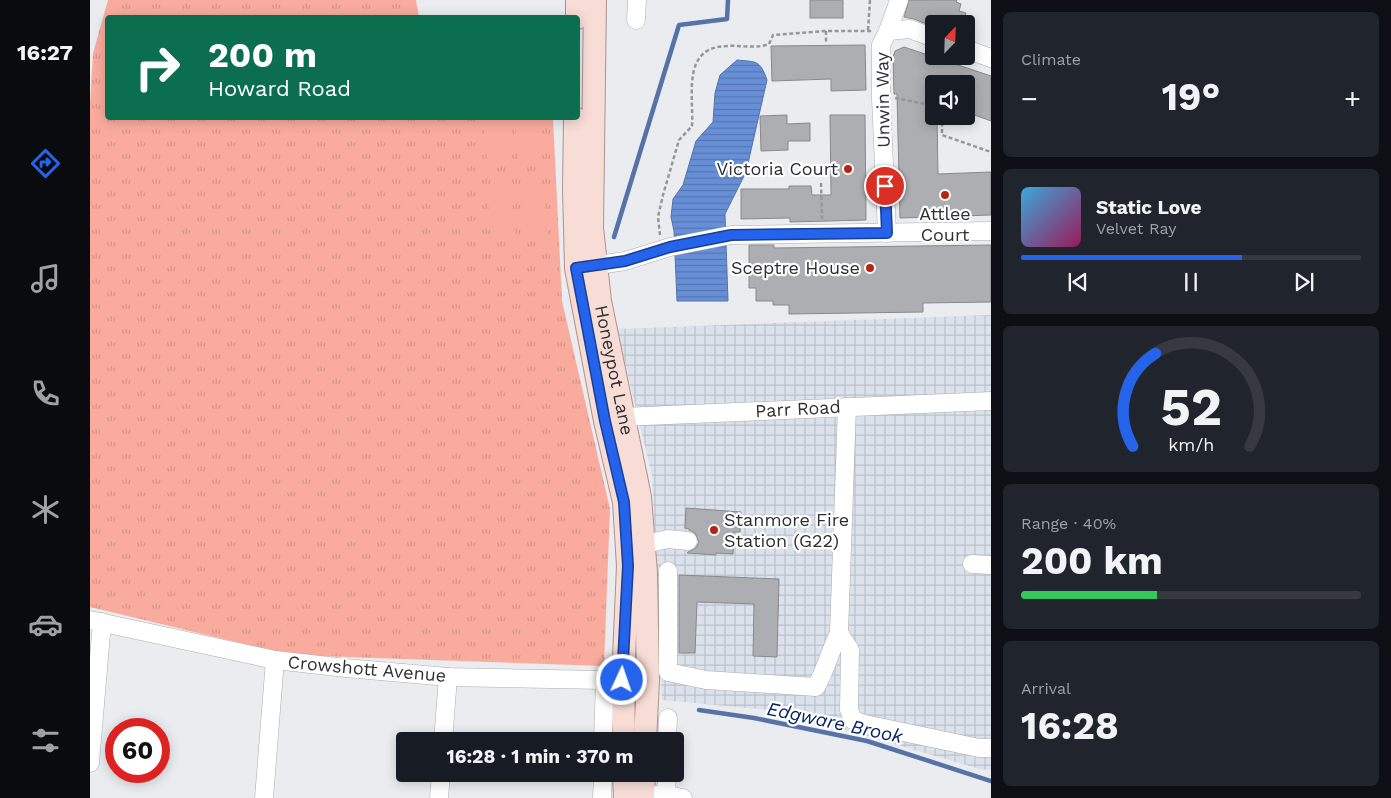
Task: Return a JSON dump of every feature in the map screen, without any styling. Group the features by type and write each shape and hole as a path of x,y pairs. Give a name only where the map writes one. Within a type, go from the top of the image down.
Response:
{"main road":[{"path":"577,0 577,15"},
{"name":"Honeypot Lane","path":"586,267 592,228 595,0"},
{"name":"Honeypot Lane","path":"575,120 574,190 586,267 600,301 624,502 656,572 614,680 623,732"},
{"name":"Honeypot Lane","path":"614,419 640,497 645,544 656,572 645,732"}],"street":[{"path":"636,20 637,0"},
{"name":"Unwin Way","path":"887,233 881,98 881,46 898,0"},
{"path":"888,31 910,29 925,35"},
{"path":"975,52 991,58"},
{"path":"586,267 625,261 666,244 731,235 991,230"},
{"name":"Parr Road","path":"614,419 991,400"},
{"path":"656,572 668,672 706,680 816,687 825,671 830,650 839,633 847,407"},
{"path":"645,544 668,539 688,540"},
{"path":"972,564 991,565"},
{"path":"90,763 96,621"},
{"name":"Crowshott Avenue","path":"96,621 275,660 448,677 648,680"},
{"path":"839,633 850,650 849,710 852,720 979,748 991,748"},
{"path":"264,798 275,660"},
{"path":"444,732 448,677"},
{"path":"605,732 614,680"},
{"path":"668,718 668,732"},
{"path":"439,798 440,782"},
{"path":"602,798 603,782"},
{"path":"634,789 672,797 669,782"}],"path":[{"path":"868,30 870,0"},
{"path":"826,31 826,44"},
{"path":"666,244 658,217 679,140 692,126 692,74 700,58 709,50 724,46 762,46 769,44 773,35 826,31 888,31"},
{"path":"881,98 897,98 925,104"},
{"path":"942,125 942,135 991,152"},
{"path":"821,183 822,227"}],"shaded area":[{"path":"991,315 991,770 980,769 781,711 662,700 652,476 617,329"}],"green space":[{"path":"108,0 416,0 419,15 105,15 105,120 553,120 562,301 610,509 604,666 291,655 90,607 90,104 93,53"},
{"path":"484,120 507,120 510,162 487,164"},
{"path":"515,120 539,120 542,160 518,161"},
{"path":"511,185 514,234 491,235 487,187"},
{"path":"544,186 547,234 524,236 520,187"}],"water":[{"path":"737,60 749,61 760,65 767,80 746,172 725,214 728,301 677,301 674,231 671,217 673,199 683,185 696,141 713,122 715,93 720,75"}],"building":[{"path":"810,0 843,0 843,18 810,18"},
{"path":"909,0 957,0 956,2 961,4 959,11 966,13 965,15 925,15 925,23 904,17"},
{"path":"865,45 866,90 831,91 831,79 772,81 771,46"},
{"path":"904,47 925,54 925,65 958,65 991,76 991,121 975,115 975,75 925,75 925,125 937,125 938,174 991,172 991,215 900,218 897,94 894,94 893,57 895,51"},
{"path":"787,115 787,124 810,123 810,141 788,141 788,150 761,151 760,116"},
{"path":"830,115 865,115 866,220 790,222 790,218 741,219 741,189 789,189 789,186 811,186 812,195 831,195"},
{"name":"Sceptre House","path":"749,245 774,245 774,248 991,245 991,302 923,303 923,312 789,314 789,305 773,305 773,301 756,301 756,288 749,288"},
{"name":"Stanmore Fire Station (G22)","path":"686,508 741,512 740,532 734,532 733,554 687,553 696,548 699,542 695,533 685,528"},
{"path":"679,575 779,579 777,657 753,656 754,604 697,602 695,653 679,653"}],"waterway":[{"path":"614,237 679,25 727,19 728,0"},
{"name":"Edgware Brook","path":"699,710 754,718 867,741 991,781"}],"place":[{"name":"Victoria Court","path":"848,169"},
{"name":"Attlee Court","path":"945,195"},
{"name":"Sceptre House","path":"870,268"},
{"name":"Stanmore Fire Station (G22)","path":"714,530"}],"route":[{"path":"622,680 628,566 624,502 605,421 576,268 625,261 670,247 731,235 887,233 885,186"}]}
